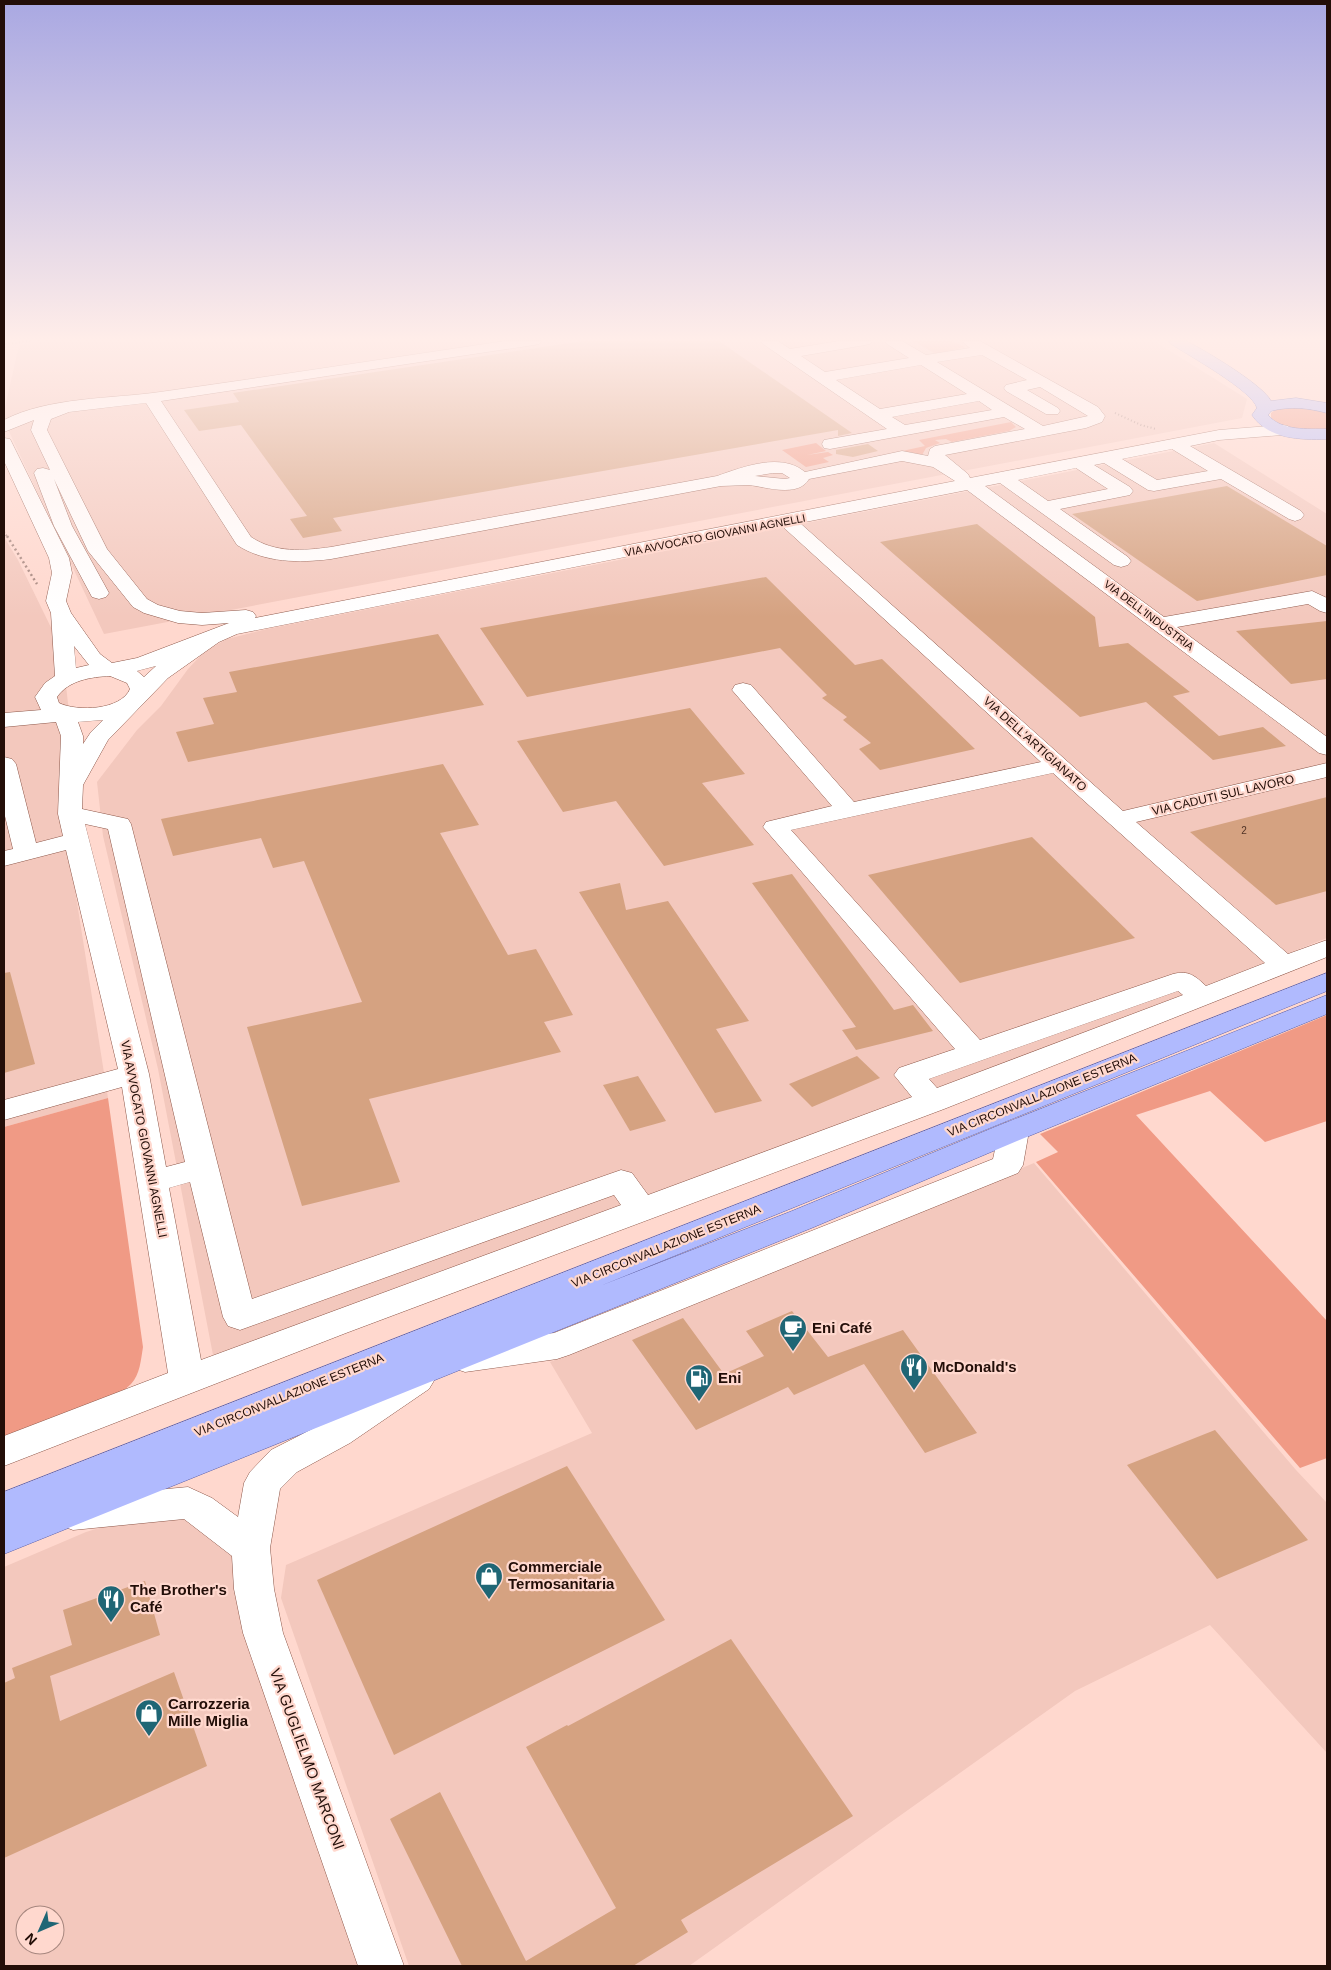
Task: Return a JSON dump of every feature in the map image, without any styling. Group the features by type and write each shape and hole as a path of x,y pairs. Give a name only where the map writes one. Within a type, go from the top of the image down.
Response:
{"main road":[{"path":"1299,433 1322,437"},
{"name":"VIA CIRCONVALLAZIONE ESTERNA","path":"4,1508 532,1300 1327,981"},
{"name":"VIA CIRCONVALLAZIONE ESTERNA","path":"4,1538 445,1360 802,1219 1327,1004"}],"street":[{"path":"4,720 64,714 91,715 112,711 134,700 141,688 139,682 133,676 108,670 93,658 75,633 63,526 46,479 25,433"},
{"path":"40,433 98,551 140,603 151,610 178,617 227,618 391,598"},
{"path":"56,433 73,463 87,527"},
{"path":"174,433 244,541 258,549 286,555 331,553 721,481"},
{"path":"830,444 891,433"},
{"path":"968,482 937,459 938,451 1035,433"},
{"name":"VIA AVVOCATO GIOVANNI AGNELLI","path":"212,638 232,629 787,521 968,482 1010,483 1183,449 1223,433"},
{"name":"VIA AVVOCATO GIOVANNI AGNELLI","path":"1219,435 1245,433"},
{"path":"4,443 59,558 62,573 73,603"},
{"path":"1183,449 1295,515"},
{"path":"809,473 853,468 902,456 919,458 938,464 968,482"},
{"path":"1113,462 1154,486 1223,473"},
{"path":"1045,507 1124,491 1086,467"},
{"name":"VIA DELL'INDUSTRIA","path":"968,482 1074,558 1327,748"},
{"path":"1010,483 1114,556 1074,558"},
{"name":"VIA DELL'ARTIGIANATO","path":"787,521 1118,819 1284,965"},
{"path":"64,714 50,707 46,702 46,697 59,682 73,603 98,551"},
{"path":"1161,624 1312,597 1327,607"},
{"path":"4,708 22,702 59,682 94,671 142,664 212,638"},
{"path":"71,785 99,737 134,700 160,673 212,638"},
{"path":"743,690 848,810"},
{"name":"VIA AVVOCATO GIOVANNI AGNELLI","path":"64,714 72,736 71,785 73,827 134,1074 187,1378"},
{"path":"4,764 15,856 73,827 119,824 240,1317 622,1181 642,1210"},
{"path":"974,1052 776,828 848,810 1058,765"},
{"name":"VIA CADUTI SUL LAVORO","path":"1118,819 1327,770"},
{"path":"4,1451 187,1378 933,1102 1327,948"},
{"path":"933,1102 908,1074 1183,980 1202,998"},
{"path":"4,1110 134,1074"},
{"path":"153,1181 202,1168"},
{"name":"VIA CIRCONVALLAZIONE ESTERNA","path":"284,1461 336,1433 445,1360"},
{"name":"VIA GUGLIELMO MARCONI","path":"284,1461 263,1483 251,1548 254,1589 262,1633 381,1966"},
{"path":"59,1516 188,1503 199,1509 251,1548"}],"path":[{"path":"4,532 36,582 73,603"}],"shaded area":[{"path":"10,433 1163,433 104,634"},
{"path":"955,433 999,433 952,442 946,439 935,440 940,443 926,448 922,455 910,452 893,453 925,446 919,440"},
{"path":"816,443 826,451 807,455 828,452 833,455 823,458 829,462 806,467 782,450"},
{"path":"1214,443 1327,514 1327,938 986,1072 213,1355 158,1069 103,836 97,782 137,730 161,706 188,669 205,651 227,639 267,629"},
{"path":"4,537 18,560 62,650 71,730 59,789 108,1098 4,1127"},
{"path":"1327,1015 1327,1121 1265,1142 1210,1091 1136,1115 1327,1321 1327,1458 1300,1468 1036,1162 1058,1152 1040,1134"},
{"path":"108,1098 143,1347 138,1372 131,1384 105,1403 4,1443 4,1127"},
{"path":"1034,1163 1296,1470 1327,1503 1327,1753 1210,1625 1075,1691 689,1966 409,1966 281,1598 286,1565 592,1433 550,1362"},
{"path":"178,1504 248,1550 258,1632 368,1966 4,1966 4,1567 86,1532"}],"building":[{"path":"247,433 821,433 333,518 342,531 303,538 290,519 307,516"},
{"path":"838,433 852,433 838,436"},
{"path":"868,444 878,451 853,457 836,454 836,450"},
{"path":"1227,486 1327,546 1327,575 1197,601 1072,514"},
{"path":"977,524 1095,617 1099,647 1128,643 1190,692 1173,696 1219,736 1263,727 1286,746 1213,760 1146,702 1080,717 880,542"},
{"path":"766,577 855,665 882,659 975,749 880,770 859,749 871,743 843,720 847,717 822,698 827,695 780,648 527,697 480,628"},
{"path":"1327,621 1327,679 1291,684 1236,631"},
{"path":"438,634 484,705 188,762 176,732 214,724 203,698 237,692 229,672"},
{"path":"690,708 745,774 702,783 754,845 664,866 616,801 563,812 517,741"},
{"path":"443,764 479,825 440,833 508,955 536,949 573,1015 544,1022 561,1052 369,1099 400,1182 302,1206 247,1027 362,1002 304,861 273,868 261,838 173,856 161,819"},
{"path":"1327,797 1327,891 1276,905 1190,832"},
{"path":"1032,837 1135,938 960,983 868,875"},
{"path":"792,874 894,1010 913,1005 933,1031 856,1050 842,1030 856,1027 752,883"},
{"path":"620,883 626,910 668,901 749,1021 716,1029 762,1101 715,1113 579,892"},
{"path":"10,972 35,1064 4,1073 4,973"},
{"path":"857,1056 880,1078 812,1107 789,1084"},
{"path":"638,1076 666,1121 630,1131 603,1085"},
{"path":"792,1311 828,1357 903,1330 977,1433 925,1453 864,1364 794,1395 788,1387 696,1430 632,1340 683,1318 724,1374 764,1356 746,1331"},
{"path":"1215,1430 1308,1540 1217,1579 1127,1465"},
{"name":"Commerciale Termosanitaria","path":"567,1466 665,1620 394,1755 317,1580"},
{"path":"145,1581 160,1635 50,1676 60,1721 174,1672 207,1766 4,1858 4,1683 15,1678 12,1668 72,1645 63,1610"},
{"path":"731,1639 853,1816 681,1920 688,1932 633,1966 462,1966 390,1819 440,1792 526,1961 616,1908 526,1747"}],"place":[{"name":"Eni Café","path":"793,1352"},
{"name":"McDonald's","path":"914,1391"},
{"name":"Eni","path":"699,1402"},
{"name":"Commerciale Termosanitaria","path":"489,1600"},
{"name":"The Brother's Café","path":"111,1623"},
{"name":"Carrozzeria Mille Miglia","path":"149,1737"}]}
